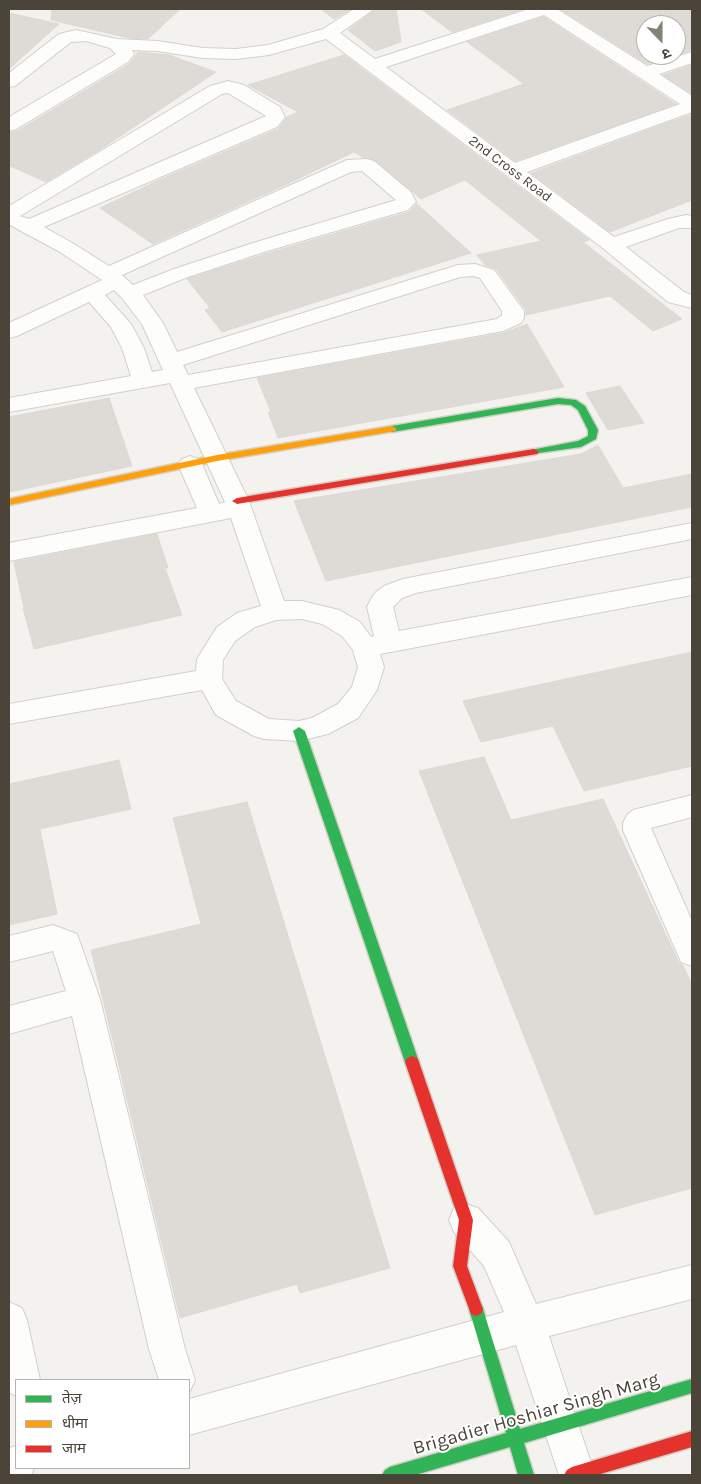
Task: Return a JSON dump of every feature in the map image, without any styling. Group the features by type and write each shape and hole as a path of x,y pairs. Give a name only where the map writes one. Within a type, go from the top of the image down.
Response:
{"street":[{"path":"9,82 66,38 76,35 116,44 157,46 203,53 236,54 270,50 329,33 365,9"},
{"path":"372,66 547,9 692,105"},
{"name":"2nd Cross Road","path":"329,33 676,297 692,302"},
{"path":"9,125 122,58 125,54 123,49 116,44"},
{"path":"645,73 692,57"},
{"path":"228,87 238,89 274,111 276,117 270,123 14,221 216,90 228,87"},
{"path":"512,171 692,105"},
{"path":"9,331 118,282 156,254 346,166 367,165 404,196 406,202 401,206 260,247 181,273 118,282"},
{"path":"14,221 67,248 118,282 152,323 238,505 275,611"},
{"path":"611,246 675,223 692,222"},
{"path":"9,405 144,381 177,373 503,324 514,318 513,311 487,274 474,270 458,271 177,373"},
{"path":"92,293 120,324 133,348 144,381"},
{"path":"9,502 217,458 558,401 573,402 582,408 594,430 593,437 581,444 238,505 211,513 9,552"},
{"path":"190,464 211,513"},
{"path":"692,531 412,585 393,592 384,599 380,607 377,645 364,690 348,710 318,727 299,731 264,729 226,708 209,680 210,659 226,634 246,620 275,611 302,610 330,617 377,645 692,586"},
{"path":"9,714 209,680"},
{"path":"299,731 466,1220 497,1254 527,1325 561,1424 575,1474 692,1440"},
{"path":"692,806 643,818 637,822 637,830 692,953"},
{"path":"9,949 53,938 66,943 84,999 167,1349 177,1379"},
{"path":"9,1020 84,999"},
{"path":"466,1220 460,1266 485,1334 526,1475"},
{"path":"190,1417 485,1334 527,1325 692,1282"},
{"path":"9,1320 22,1379"},
{"name":"Brigadier Hoshiar Singh Marg","path":"390,1475 692,1386"}],"building":[{"path":"52,9 180,9 148,39 129,38 51,20"},
{"path":"321,9 351,9 334,19"},
{"path":"376,9 396,9 401,42 375,51 348,30"},
{"path":"421,9 524,9 452,32"},
{"path":"560,9 692,9 692,50 686,52 686,15 636,15 636,57"},
{"path":"9,13 59,24 9,69"},
{"path":"544,17 676,104 515,161 447,110 524,84 467,42"},
{"path":"138,52 169,55 216,72 98,151 46,182 10,166 9,133 17,131 129,64"},
{"path":"344,55 589,240 583,242 682,319 653,331 610,296 526,315 526,310 496,269 485,265 477,255 541,241 465,180 421,199 375,160 362,157 354,152 153,244 100,208 157,181 278,129 287,117 298,112 248,85"},
{"path":"692,65 692,94 663,75"},
{"path":"692,114 692,200 610,232 531,173"},
{"path":"417,204 471,253 222,332 205,310 210,308 187,279 409,212"},
{"path":"527,324 564,387 278,438 268,412 271,412 257,378 503,333"},
{"path":"620,386 644,423 608,430 586,393"},
{"path":"109,398 132,466 9,492 9,417"},
{"path":"598,445 623,488 692,474 692,507 326,581 294,501 581,454"},
{"path":"157,534 168,568 165,568 182,615 34,649 23,608 14,562"},
{"path":"692,652 692,766 584,791 553,726 481,742 463,701"},
{"path":"484,757 511,820 603,799 679,963 683,965 692,985 692,1188 595,1215 419,771"},
{"path":"119,760 131,809 40,829 57,914 9,925 9,784"},
{"path":"247,802 390,1268 300,1293 297,1284 180,1318 91,950 201,924 173,818"}],"traffic: fast":[{"path":"392,429 558,401 573,402 582,408 593,430 593,437 581,444 534,452"},
{"path":"299,731 412,1062"},
{"path":"476,1309 526,1475"},
{"path":"390,1475 692,1386"}],"traffic: slow":[{"path":"9,502 217,458 392,429"}],"traffic: jam":[{"path":"237,501 534,452"},
{"path":"412,1062 466,1220 460,1266 476,1309"},
{"path":"572,1475 692,1439"}]}
